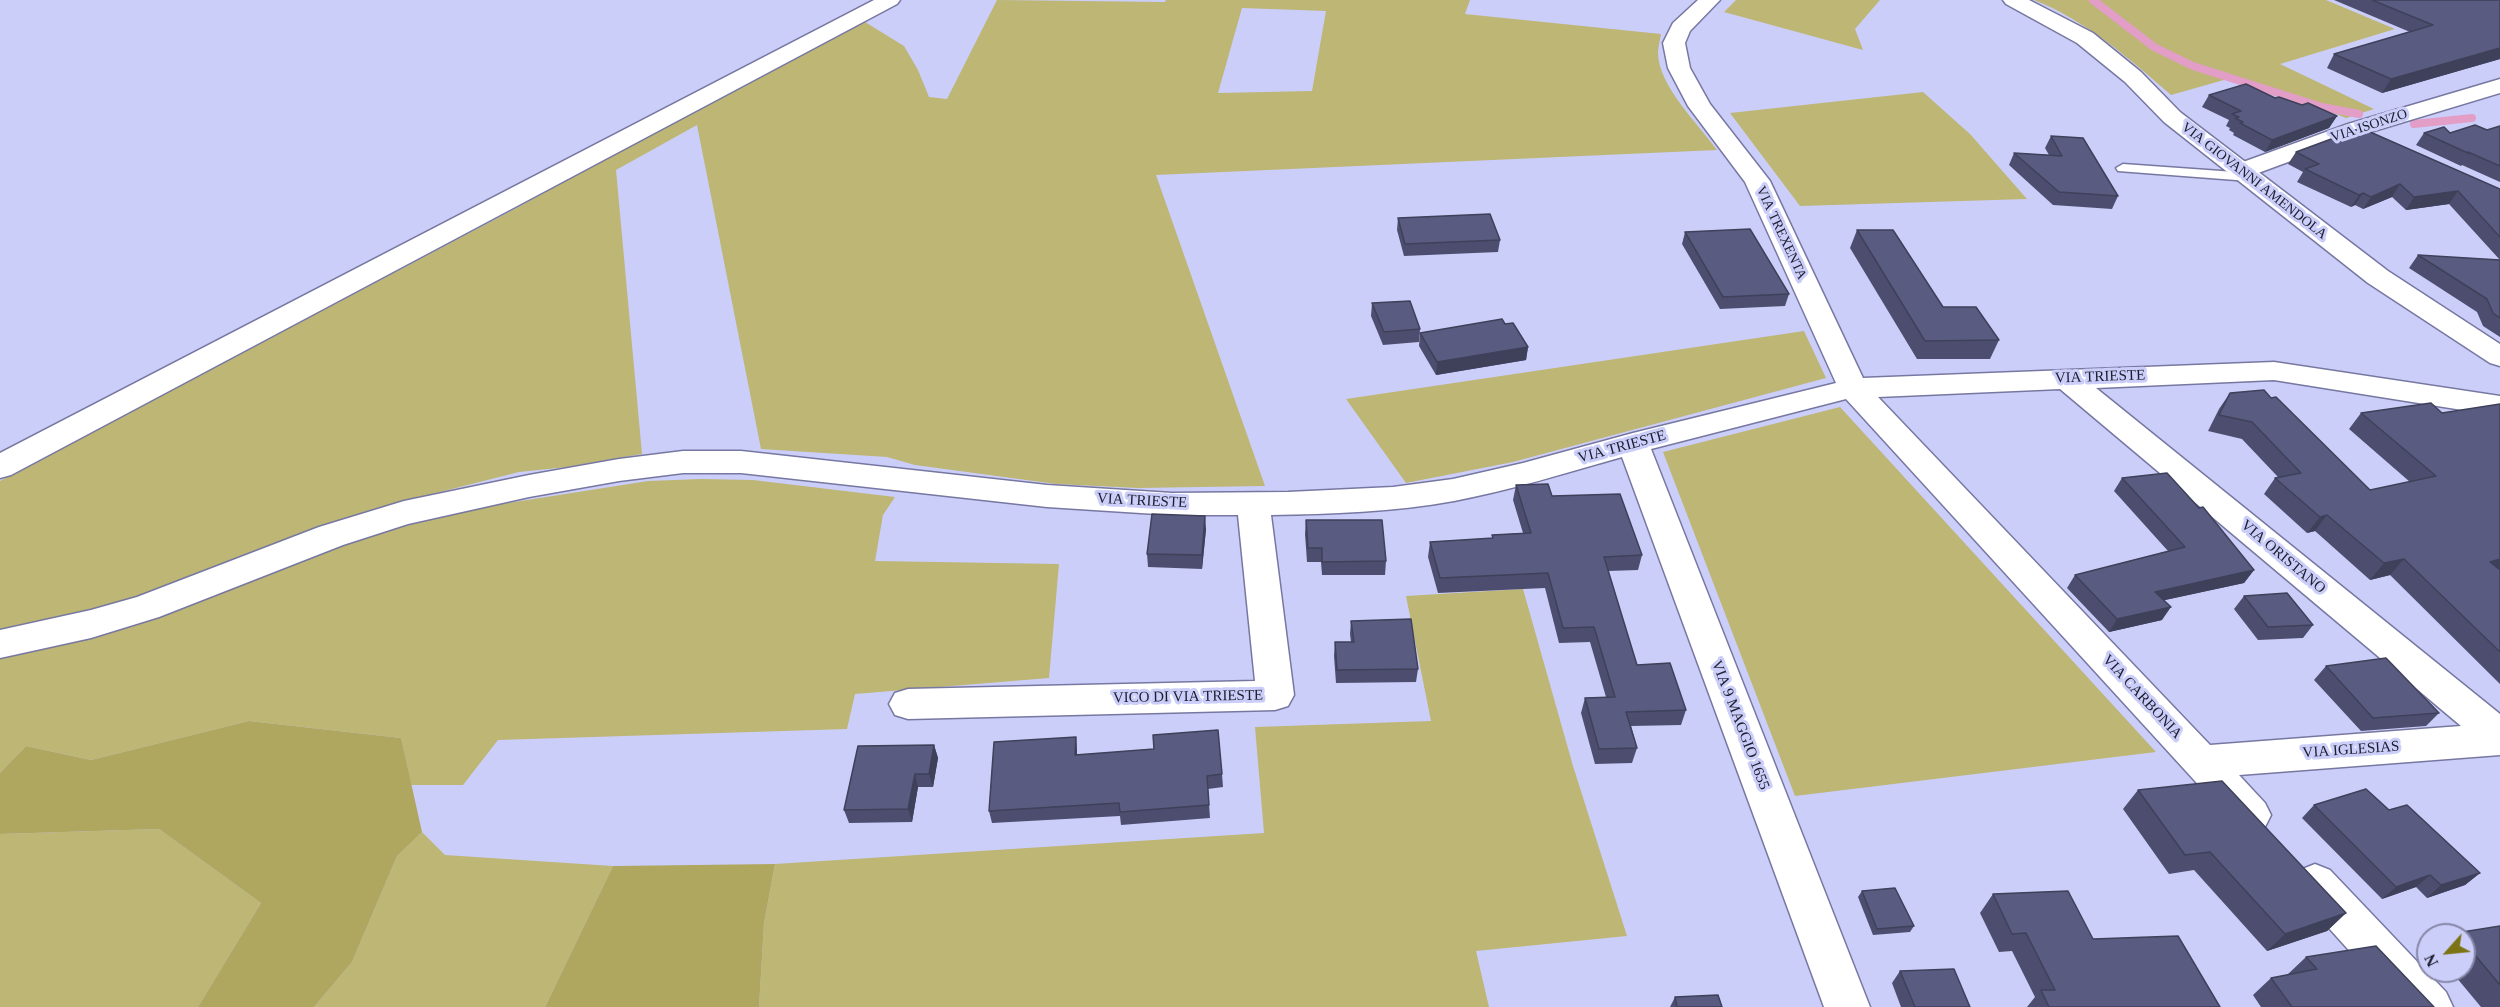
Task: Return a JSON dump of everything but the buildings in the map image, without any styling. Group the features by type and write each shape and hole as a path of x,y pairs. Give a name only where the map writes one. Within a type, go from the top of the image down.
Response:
{"street":[{"path":"0,467 890,0"},
{"name":"VIA TREXENTA","path":"1710,0 1681,28 1674,43 1679,68 1700,106 1757,181 1853,388"},
{"name":"VIA GIOVANNI AMENDOLA","path":"2013,0 2085,38 2133,77 2172,117 2378,277 2500,357"},
{"name":"VIA ISONZO","path":"2245,174 2356,129 2500,86"},
{"path":"2356,129 2386,143"},
{"name":"VIA TRIESTE","path":"0,644 91,624 146,608 331,536 404,513 475,496 619,470 683,462 741,462 1047,496 1172,504 1253,504 1393,498 1453,490 1853,388 2274,370 2500,406"},
{"name":"VIA ORISTANO","path":"2065,378 2500,738"},
{"name":"VIA CARBONIA","path":"1853,388 2430,1007"},
{"name":"VIA 9 MAGGIO 1655","path":"1634,442 1847,1007"},
{"name":"VICO DI VIA TRIESTE","path":"908,704 1275,695 1253,504"},
{"name":"VIA IGLESIAS","path":"2202,762 2500,738"}],"lane":[{"path":"2123,168 2245,174"}],"shaded area":[{"path":"997,0 1165,2 1166,0 1470,0 1465,14 1661,34 1658,53 1665,78 1681,104 1717,150 1156,175 1265,486 1138,488 1056,484 915,465 887,457 761,449 697,125 616,170 642,454 567,467 519,472 373,509 139,597 84,614 0,630 0,481 509,212 787,60 865,22 904,46 918,70 929,97 947,99","holes":["1242,8 1326,11 1312,91 1218,93"]},
{"path":"1736,0 1880,0 1855,29 1863,50 1724,12"},
{"path":"2034,0 2326,0 2395,29 2280,64 2374,109 2346,118 2299,99 2231,78 2171,95 2123,54 2089,29"},
{"path":"1923,92 1970,134 2027,199 1800,206 1730,113"},
{"path":"1804,331 1826,378 1513,462 1406,483 1346,399"},
{"path":"1840,407 2156,752 1795,796 1663,452"},
{"path":"753,480 895,497 883,515 875,561 1059,564 1049,678 855,694 847,729 498,740 463,785 411,785 401,738 249,721 91,760 26,746 0,773 0,654 313,551 476,504 489,506 648,481"},
{"path":"1523,589 1573,766 1627,936 1476,951 1489,1007 759,1007 764,923 775,864 1264,833 1255,727 1431,721 1406,596"},
{"path":"249,721 401,738 422,832 397,856 352,962 314,1007 198,1007 261,903 159,829 0,834 0,773 26,746 91,760"},
{"path":"159,829 261,903 198,1007 0,1007 0,834"},
{"path":"422,832 445,855 613,866 545,1007 314,1007 352,962 397,856"},
{"path":"775,864 764,923 759,1007 545,1007 613,866"}],"waterway":[{"path":"2093,0 2154,47 2193,66 2322,107 2359,114"},
{"path":"2414,124 2472,118"}]}
